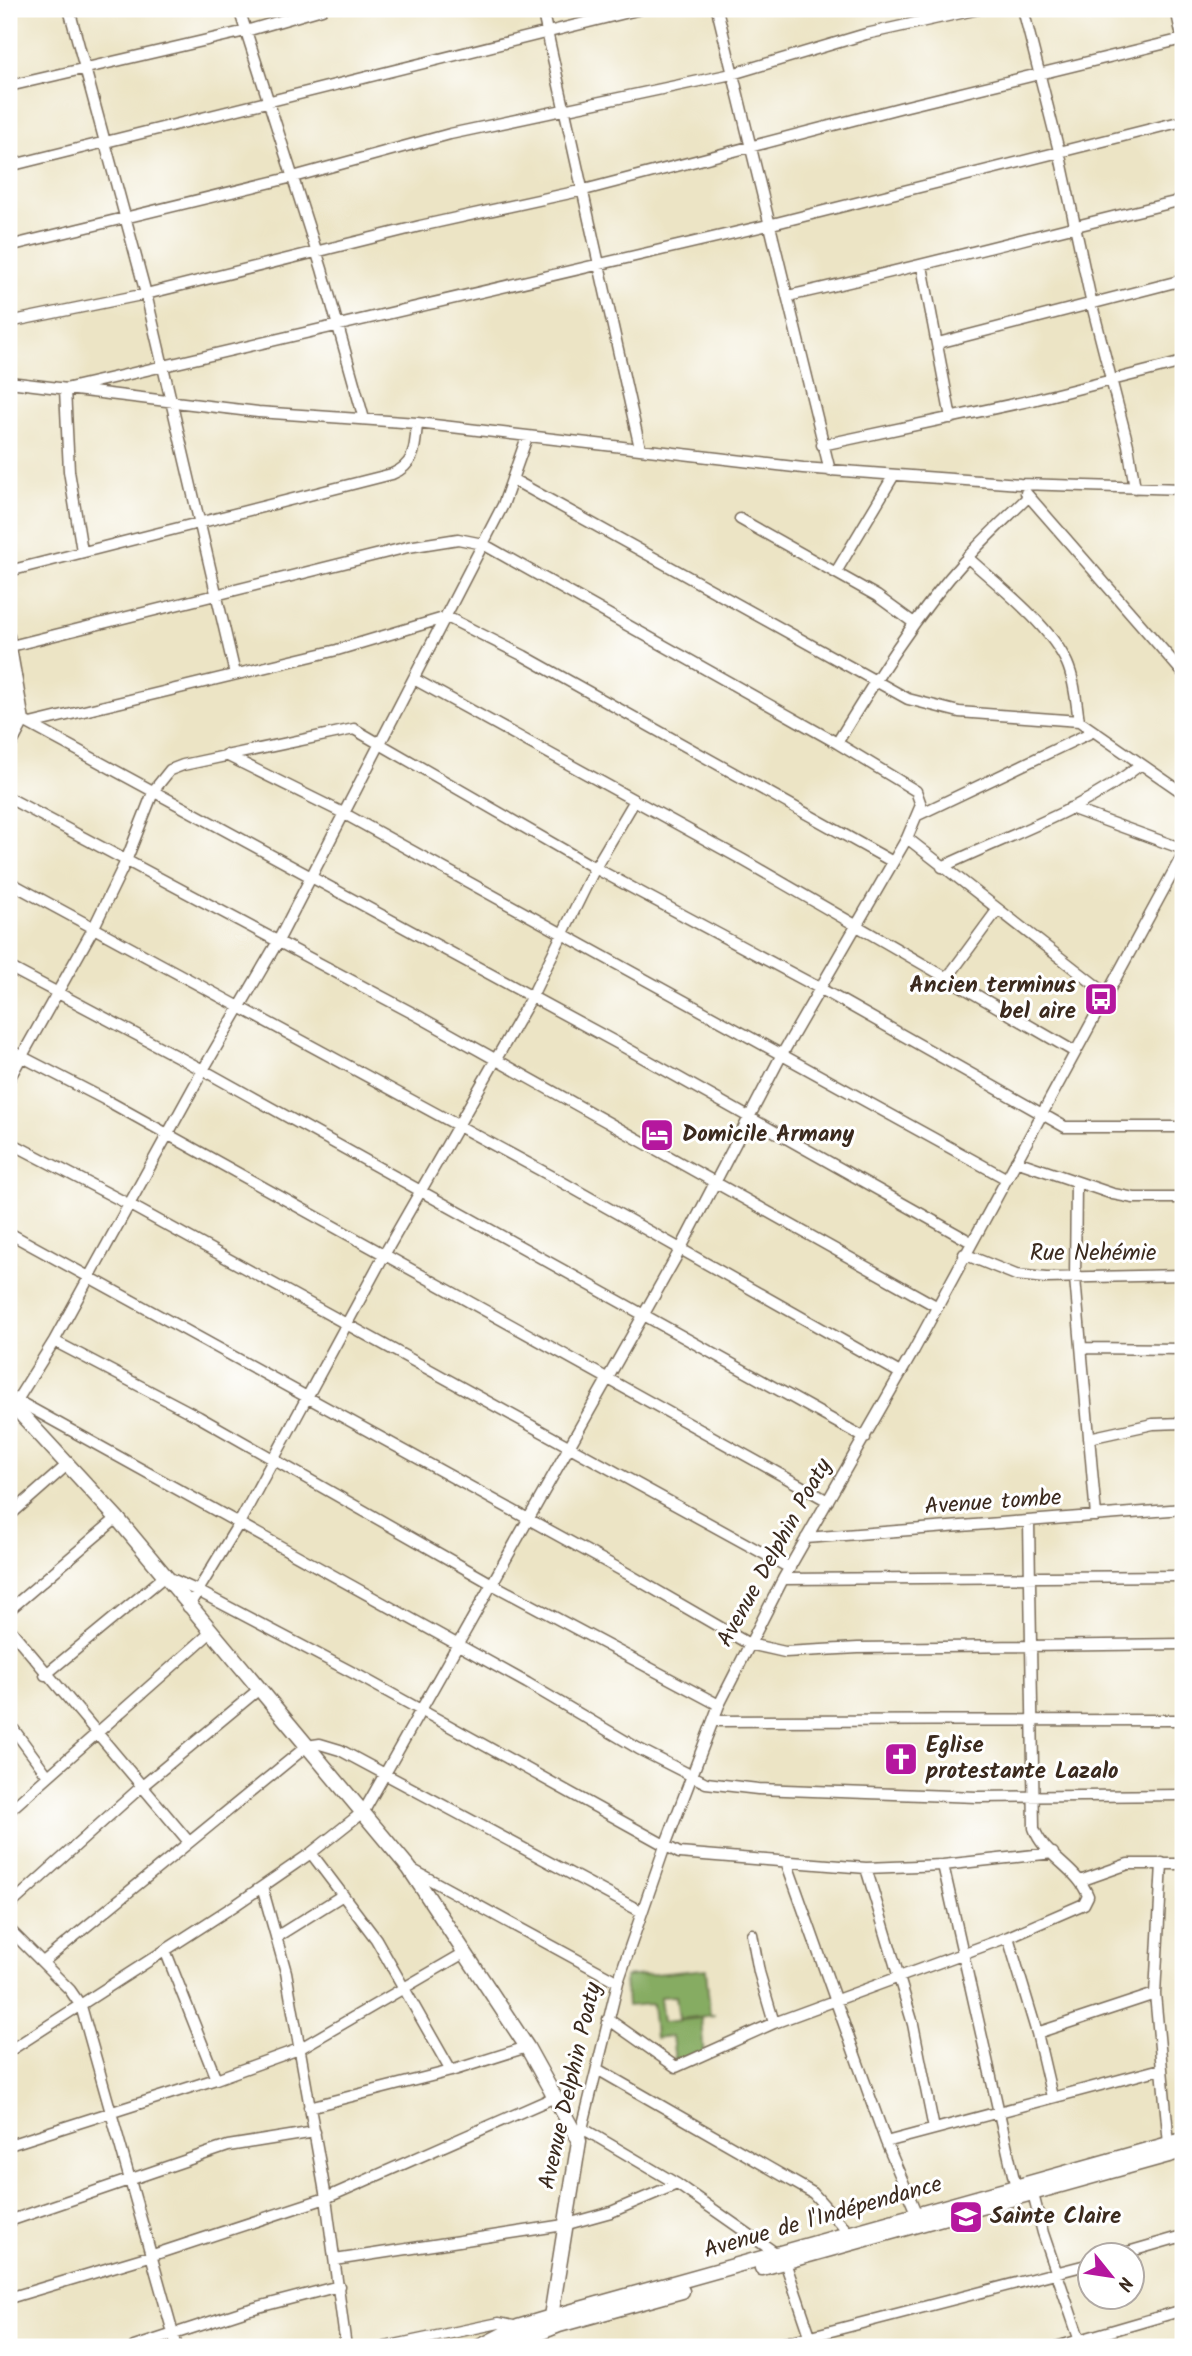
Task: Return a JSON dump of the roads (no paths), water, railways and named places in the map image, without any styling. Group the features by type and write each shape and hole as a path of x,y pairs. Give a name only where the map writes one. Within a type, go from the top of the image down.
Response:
{"street":[{"path":"68,9 146,294 235,674"},
{"path":"239,9 316,252 364,419"},
{"path":"9,86 246,31 321,9"},
{"path":"542,9 640,448"},
{"path":"9,166 640,9"},
{"path":"717,9 772,224 830,471"},
{"path":"9,246 293,177 450,134 732,74 866,34 979,9"},
{"path":"1023,9 1059,151 1092,304 1128,444 1135,488"},
{"path":"9,322 146,294 584,190 751,146 1183,40 1176,9"},
{"path":"65,389 772,224 1183,121"},
{"path":"788,296 922,266 1183,200"},
{"path":"922,266 951,418"},
{"path":"938,343 1015,320 1092,304 1183,280"},
{"path":"822,445 951,418 1183,362"},
{"path":"9,382 172,403 417,423 830,471 1020,484 1183,489"},
{"path":"65,389 69,471 82,551"},
{"path":"9,571 406,468 415,451 417,423"},
{"path":"12,1406 54,1341 203,1070 277,943 447,617 512,479 527,437"},
{"path":"835,572 894,475"},
{"path":"512,479 908,699 959,712 1079,721 1183,793"},
{"path":"1020,484 1028,497 1183,673"},
{"path":"837,743 914,624 967,557 1028,497"},
{"path":"740,519 835,572 914,624"},
{"path":"9,2051 262,1887 312,1853 363,1811 494,1585 568,1446 680,1250 781,1056 907,838 922,805 916,791 837,743 483,544 458,539 408,547 218,595 10,641 27,723"},
{"path":"967,557 1025,610 1058,648 1073,680 1079,721"},
{"path":"9,750 27,723 337,650 447,617 536,662 893,862"},
{"path":"414,678 948,977 1075,1052"},
{"path":"9,713 641,1056 971,1242"},
{"path":"9,1079 93,929 126,861 154,790 170,771 226,755 354,729 595,868 821,989 1065,1127 1183,1127"},
{"path":"918,815 1093,732"},
{"path":"226,755 343,813 1007,1179"},
{"path":"942,867 1070,808 1125,778 1142,764"},
{"path":"9,798 493,1060 936,1306"},
{"path":"188,1607 238,1525 384,1255 459,1126 493,1060 531,998 595,868 634,802"},
{"path":"1070,808 1183,852"},
{"path":"907,838 1108,995"},
{"name":"Avenue Delphin Poaty","path":"548,2323 581,2135 618,1982 665,1846 719,1705 783,1579 865,1438 1108,995 1183,852"},
{"path":"9,882 459,1126 900,1373"},
{"path":"948,977 998,909"},
{"path":"9,967 203,1070 865,1438"},
{"path":"9,1049 828,1501"},
{"path":"9,1142 130,1205 790,1568"},
{"path":"1016,1161 1076,1182 1135,1198 1183,1198"},
{"path":"1076,1182 1075,1278 1096,1516"},
{"path":"9,1233 749,1644 785,1652 858,1648 1033,1648 1183,1644"},
{"name":"Rue Nehémie","path":"964,1254 1016,1275 1075,1278 1183,1275"},
{"path":"54,1341 273,1460 494,1585 719,1705"},
{"path":"1082,1348 1183,1349"},
{"path":"12,1406 117,1518 188,1607 410,1868 581,2135 677,2184 781,2258 814,2347"},
{"path":"12,1406 458,1645 691,1778 726,1787 758,1789 1033,1798 1183,1795"},
{"path":"1089,1438 1153,1424 1183,1423"},
{"path":"9,1516 67,1465"},
{"name":"Avenue tombe","path":"806,1538 1183,1509"},
{"path":"9,1610 117,1518"},
{"path":"608,2019 676,2067 774,2023 899,1978 961,1952 1008,1937 1084,1904 1088,1896 1080,1881 1037,1836 1033,1798 1033,1648 1028,1522"},
{"path":"164,1576 198,1591 680,1853 787,1864 866,1868 943,1865 1053,1853"},
{"path":"45,1675 164,1576"},
{"path":"783,1579 1183,1576"},
{"path":"9,1629 45,1675 189,1842"},
{"path":"9,1811 95,1732 210,1633"},
{"path":"9,1906 141,1787 258,1690"},
{"path":"713,1721 1183,1720"},
{"path":"9,1723 48,1776"},
{"path":"43,1962 307,1746 331,1746 642,1912"},
{"path":"312,1853 376,1939 405,1985 452,2071"},
{"path":"1162,1863 1155,1994 1168,2144"},
{"path":"787,1864 886,2142 917,2215"},
{"path":"1080,1881 1128,1864 1183,1864"},
{"path":"943,1865 1016,2188"},
{"path":"410,1868 618,1982"},
{"path":"866,1868 914,2024 934,2129"},
{"path":"262,1887 276,1937 299,2049 326,2198 346,2347"},
{"path":"276,1937 343,1895"},
{"path":"9,1928 81,2006 153,2255 175,2342"},
{"path":"752,1934 759,1972 774,2023"},
{"path":"1008,1937 1037,2033 1052,2096"},
{"path":"165,1951 216,2079"},
{"path":"9,2145 216,2079 299,2049 464,1952"},
{"path":"1037,2033 1155,1994"},
{"path":"309,2107 452,2071 527,2047"},
{"path":"886,2142 1161,2068"},
{"path":"597,2069 813,2193 848,2232"},
{"path":"9,2298 153,2255 326,2198 555,2097"},
{"path":"9,2221 228,2146 314,2132"},
{"name":"Avenue de l'Indépendance","path":"781,2258 848,2232 1183,2140"},
{"name":"Avenue de l'Indépendance","path":"504,2347 548,2323 781,2258 1033,2194 1183,2151"},
{"path":"335,2260 564,2225 611,2212 677,2184"},
{"path":"1033,2194 1081,2344"},
{"path":"1146,2247 1183,2236"},
{"path":"769,2347 1076,2269"},
{"path":"134,2347 175,2342 247,2310 339,2286"},
{"path":"1056,2347 1081,2344 1183,2309"},
{"path":"385,2347 499,2323 524,2337"},
{"name":"Avenue de l'Indépendance","path":"479,2347 524,2337"}],"place":[{"name":"Ancien terminus bel aire","path":"1101,999"},
{"name":"Domicile Armany","path":"657,1135"},
{"name":"Eglise protestante Lazalo","path":"901,1759"},
{"name":"Sainte Claire","path":"966,2217"}]}
